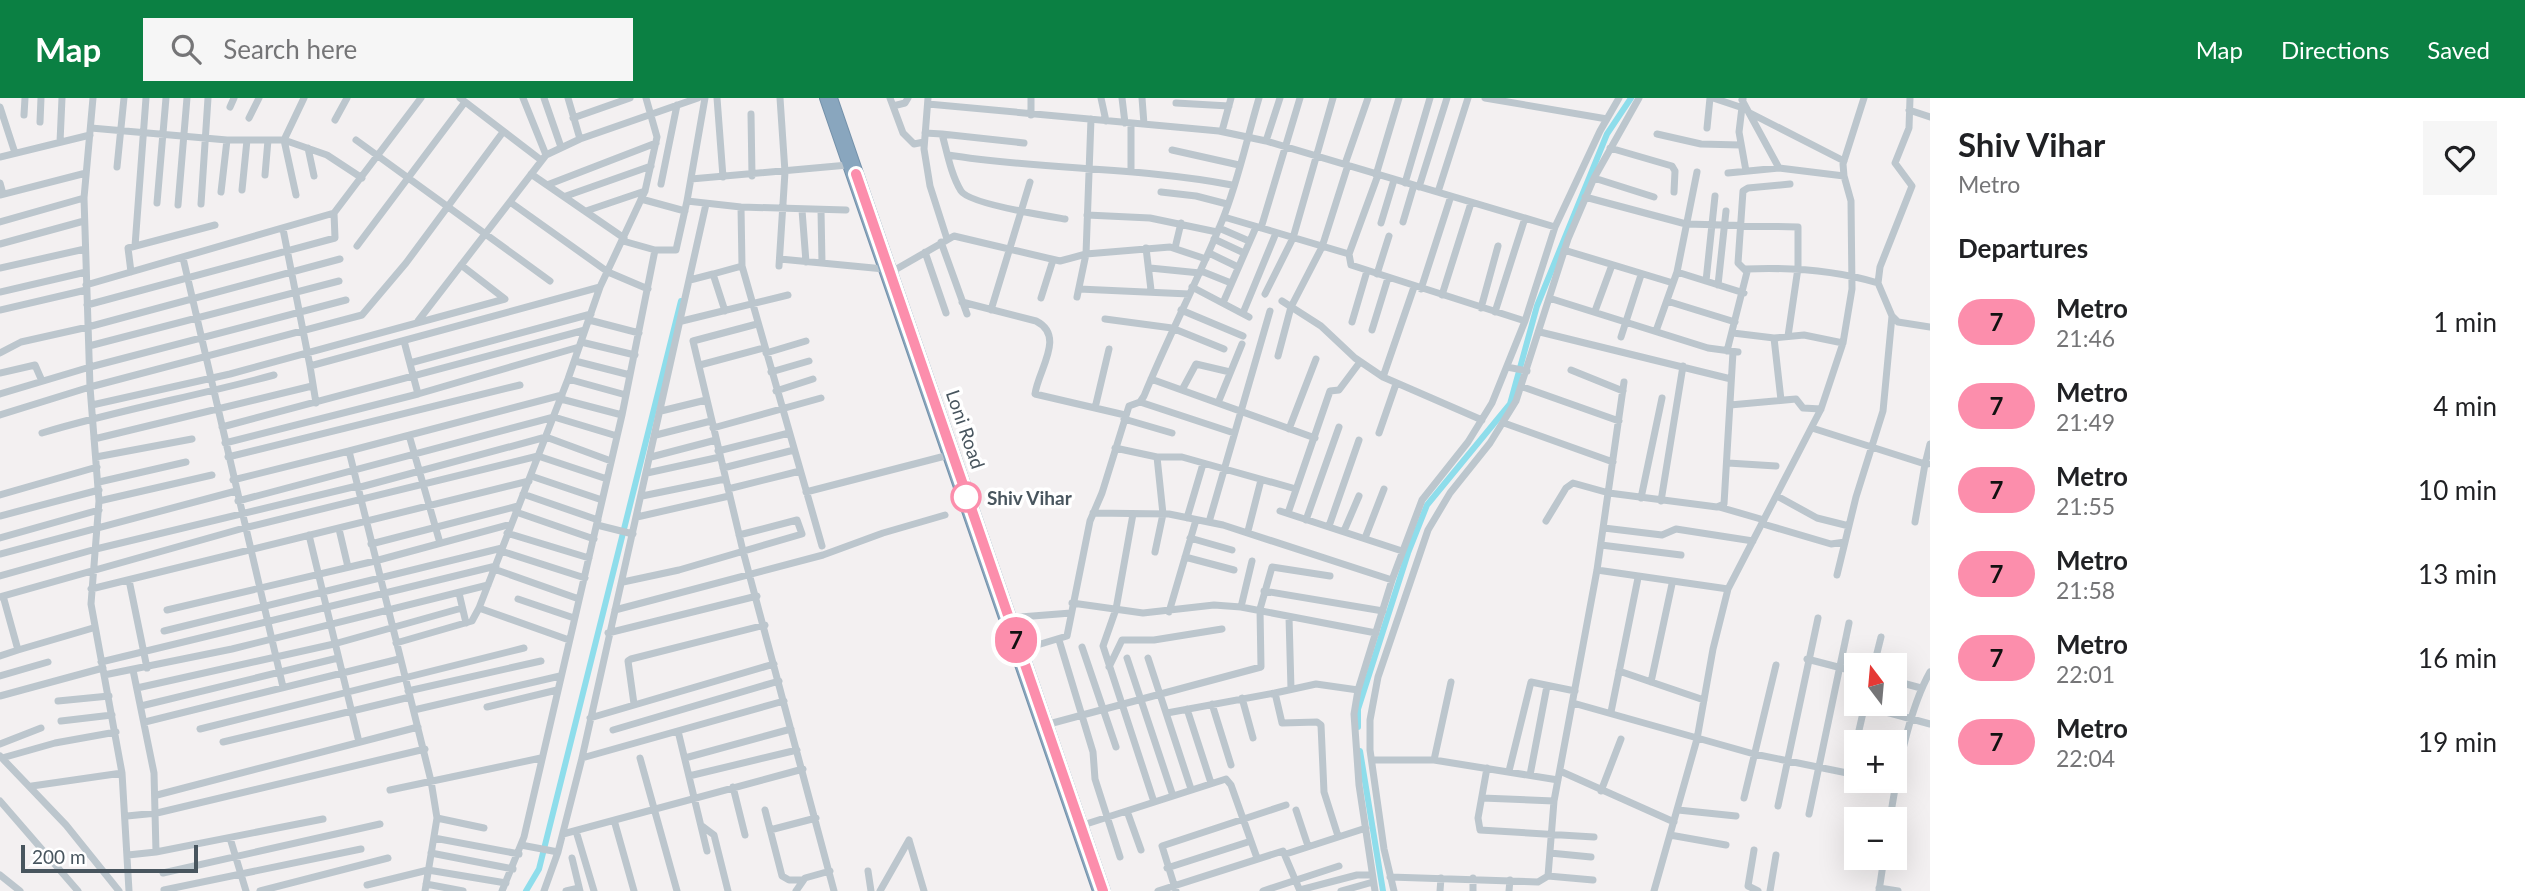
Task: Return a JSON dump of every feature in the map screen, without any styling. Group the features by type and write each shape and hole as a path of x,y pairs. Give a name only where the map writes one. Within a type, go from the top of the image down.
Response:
{"highway":[{"name":"Loni Road","path":"825,98 1024,649 1105,891"},
{"name":"Loni Road","path":"832,98 949,455 1098,891"}],"street":[{"path":"24,116 25,98"},
{"path":"40,122 41,98"},
{"path":"61,142 62,98"},
{"path":"93,98 84,198 90,387 99,486 99,526 91,589 93,628 122,772 127,816 129,891"},
{"path":"117,167 124,98"},
{"path":"135,246 146,98"},
{"path":"157,203 166,98"},
{"path":"178,205 187,98"},
{"path":"201,204 208,98"},
{"path":"230,107 234,98"},
{"path":"249,118 259,98"},
{"path":"296,195 284,140 304,98"},
{"path":"335,120 347,98"},
{"path":"0,310 334,213 421,98"},
{"path":"523,98 544,157"},
{"path":"544,98 561,147"},
{"path":"568,98 580,139"},
{"path":"573,118 629,98"},
{"path":"396,643 466,623 474,619 480,608 554,417 600,287 645,191 656,143 652,114 646,98"},
{"path":"418,321 544,157 580,139 698,98"},
{"path":"531,174 623,239 655,250 676,250 705,98"},
{"path":"716,98 723,177"},
{"path":"780,98 785,172 779,262 889,270 944,240 967,237 1053,260 1066,261 1086,254 1146,247 1175,248 1238,267"},
{"path":"908,98 905,103 892,102 907,139 912,144 942,134 1024,143"},
{"path":"1031,98 1031,115"},
{"path":"1101,98 1106,121"},
{"path":"1122,98 1128,123 1131,171"},
{"path":"1142,98 1144,124"},
{"path":"1140,402 1224,217 1259,98"},
{"path":"1266,141 1280,98"},
{"path":"1223,303 1249,241 1258,227 1300,98"},
{"path":"1265,294 1293,238 1333,98"},
{"path":"1278,356 1291,307 1322,247 1368,98"},
{"path":"1399,98 1377,175 1349,254 1351,265 1525,321"},
{"path":"1405,183 1430,98"},
{"path":"1403,222 1447,98"},
{"path":"1438,192 1468,98"},
{"path":"1485,98 1607,118"},
{"path":"1375,891 1353,728 1358,690 1376,633 1434,518 1504,423 1523,387 1517,369 1525,321 1555,227 1594,162 1607,118 1619,98"},
{"path":"1394,891 1369,734 1392,580 1428,490 1468,442 1539,332 1564,250 1594,178 1594,162 1610,148 1639,98"},
{"path":"1707,128 1712,98 1742,102 1779,168"},
{"path":"1654,891 1697,739 1728,589 1821,410 1843,343 1852,275 1851,201 1844,176 1844,162 1864,98"},
{"path":"1837,575 1883,411 1892,316 1878,283 1880,267 1912,186 1895,163 1909,128 1910,98"},
{"path":"357,246 410,179 463,100 503,132 544,157"},
{"path":"967,314 930,186 924,138 928,101 1031,115 1222,131 1247,136 1555,227"},
{"path":"1176,103 1230,102 1222,131"},
{"path":"1742,102 1740,145 1746,171"},
{"path":"661,184 677,105"},
{"path":"0,107 15,153"},
{"path":"1909,110 1930,117"},
{"path":"1750,113 1844,162"},
{"path":"751,114 752,176"},
{"path":"1091,119 1086,254 1078,293 1191,290 1246,315 1276,233"},
{"path":"0,157 90,132 121,131 227,140 284,140 327,155 362,178"},
{"path":"0,415 90,387 366,312 503,132"},
{"path":"942,134 963,194 1021,212 1065,219"},
{"path":"1657,134 1701,144 1740,145"},
{"path":"221,192 227,140"},
{"path":"242,190 247,140"},
{"path":"265,175 268,140"},
{"path":"356,140 550,281"},
{"path":"547,185 656,143"},
{"path":"308,148 314,176"},
{"path":"1610,148 1672,166 1675,171 1674,192"},
{"path":"1172,149 1239,165"},
{"path":"948,155 988,161 1131,171 1233,185"},
{"path":"691,179 752,176 848,165"},
{"path":"565,196 651,166"},
{"path":"1728,173 1779,168 1844,176"},
{"path":"1656,331 1677,272 1697,172"},
{"path":"0,183 1,194 86,173"},
{"path":"1594,178 1654,197"},
{"path":"1381,223 1394,180"},
{"path":"991,310 1030,183"},
{"path":"1790,184 1743,190 1738,264 1746,269 1798,268 1852,275 1878,283"},
{"path":"586,211 645,191"},
{"path":"1161,192 1196,196 1227,204"},
{"path":"1383,377 1451,196"},
{"path":"1706,281 1716,196"},
{"path":"1585,197 1686,224 1798,227 1798,268 1788,336"},
{"path":"0,222 84,198"},
{"path":"641,199 685,211"},
{"path":"687,201 741,207 846,210"},
{"path":"510,202 608,272 648,289"},
{"path":"1442,295 1471,203"},
{"path":"544,891 558,852 582,758 608,633 623,582 682,321 706,204"},
{"path":"741,207 742,266 821,546"},
{"path":"802,210 806,262"},
{"path":"821,210 822,264"},
{"path":"1718,285 1726,211"},
{"path":"87,305 335,238 334,213"},
{"path":"1087,215 1181,223 1249,241"},
{"path":"1224,217 1349,254"},
{"path":"1495,312 1525,218"},
{"path":"0,244 84,221"},
{"path":"1175,248 1181,223"},
{"path":"131,272 127,249 215,226"},
{"path":"283,229 316,403"},
{"path":"1217,233 1244,253"},
{"path":"1377,274 1389,236"},
{"path":"1480,308 1498,246"},
{"path":"1146,247 1151,290"},
{"path":"0,268 85,249"},
{"path":"367,885 428,870 504,887 513,869 520,850 589,558 600,524 655,250"},
{"path":"1564,250 1673,283"},
{"path":"925,252 946,313"},
{"path":"183,258 283,687"},
{"path":"0,353 21,342 88,327 340,259"},
{"path":"1041,298 1053,260"},
{"path":"92,405 212,379 505,299 461,265"},
{"path":"1595,311 1612,265"},
{"path":"690,280 742,266"},
{"path":"1150,268 1200,272 1231,284"},
{"path":"1718,507 1724,501 1728,463 1732,333 1744,293 1746,269"},
{"path":"1352,322 1367,271"},
{"path":"0,292 86,272"},
{"path":"1677,272 1744,293"},
{"path":"713,274 724,312"},
{"path":"1621,337 1641,275"},
{"path":"1371,330 1388,278"},
{"path":"89,346 340,281"},
{"path":"310,366 600,287"},
{"path":"682,321 788,295"},
{"path":"1549,298 1733,351"},
{"path":"0,394 90,367 346,300"},
{"path":"1282,301 1321,326 1360,362 1383,377 1482,420"},
{"path":"1667,301 1735,322"},
{"path":"962,302 1036,321 1049,331 1051,343 1035,394 1095,408 1172,433"},
{"path":"1181,310 1242,340 1218,402"},
{"path":"1209,522 1270,311"},
{"path":"1892,316 1903,324 1930,327"},
{"path":"410,363 590,317 639,333"},
{"path":"1105,319 1172,328 1224,349"},
{"path":"676,345 757,324"},
{"path":"222,427 585,330"},
{"path":"1539,332 1731,379"},
{"path":"1732,333 1774,338 1813,337 1843,343"},
{"path":"1774,338 1781,400"},
{"path":"404,341 418,394"},
{"path":"693,341 743,551 765,625 834,891"},
{"path":"700,365 806,341"},
{"path":"225,443 418,394 580,345 635,355"},
{"path":"1095,408 1110,349"},
{"path":"1289,429 1316,359"},
{"path":"575,360 630,375"},
{"path":"771,372 809,361"},
{"path":"1360,362 1339,390 1330,391 1296,489 1284,512 1402,551"},
{"path":"0,373 34,364 39,369 41,381"},
{"path":"1182,390 1196,364 1230,372"},
{"path":"1661,501 1683,366"},
{"path":"1540,891 1541,882 1548,876 1554,801 1604,528 1623,386 1571,370"},
{"path":"42,433 93,418 274,375"},
{"path":"568,379 626,395"},
{"path":"776,391 813,379"},
{"path":"1151,379 1315,438"},
{"path":"1379,433 1396,384"},
{"path":"228,457 520,385"},
{"path":"94,439 312,386"},
{"path":"1523,387 1619,421"},
{"path":"233,480 561,397 622,415"},
{"path":"656,435 712,425 821,398"},
{"path":"1641,498 1662,398"},
{"path":"661,411 706,400"},
{"path":"1730,405 1798,400 1803,408 1821,410"},
{"path":"1024,649 1067,636 1093,513 1102,493 1130,403 1140,402 1234,433"},
{"path":"238,501 554,417 617,436"},
{"path":"1504,423 1614,462"},
{"path":"1307,520 1339,427"},
{"path":"1812,428 1873,450 1928,464"},
{"path":"647,473 789,433"},
{"path":"409,435 427,506 440,543"},
{"path":"0,576 96,549 357,487 546,437 611,460"},
{"path":"96,457 192,439"},
{"path":"651,457 716,440"},
{"path":"1329,526 1359,440"},
{"path":"1915,522 1930,444"},
{"path":"1115,448 1157,457 1182,457 1224,471 1296,489"},
{"path":"723,468 794,450"},
{"path":"349,451 431,781 437,818 423,889 463,891"},
{"path":"806,492 949,455"},
{"path":"18,650 1,596 244,528 538,456 607,479"},
{"path":"1155,552 1163,514 1157,457"},
{"path":"0,516 186,462"},
{"path":"1728,463 1776,466"},
{"path":"1169,612 1190,538 1191,519 1203,464"},
{"path":"0,486 1,495 97,467"},
{"path":"637,517 800,471"},
{"path":"0,538 99,506 212,475"},
{"path":"91,589 339,529 530,478 603,500"},
{"path":"642,496 725,479"},
{"path":"1248,531 1261,480"},
{"path":"1546,521 1569,485 1578,484 1609,493 1718,507 1831,544 1845,542"},
{"path":"1365,538 1384,489"},
{"path":"0,554 236,491"},
{"path":"523,494 633,534"},
{"path":"1344,531 1359,496"},
{"path":"1777,496 1817,518 1849,526"},
{"path":"370,544 517,509 594,539"},
{"path":"1093,513 1163,514 1209,522 1248,531 1392,580"},
{"path":"1132,514 1116,609 1103,643 1154,802"},
{"path":"615,610 833,553 883,533 945,515"},
{"path":"623,582 743,551 802,532 797,520 739,535"},
{"path":"167,610 375,561 511,524"},
{"path":"1604,528 1660,534 1676,529 1753,541"},
{"path":"339,529 348,567"},
{"path":"507,533 589,558"},
{"path":"309,535 359,742"},
{"path":"1190,538 1232,550"},
{"path":"1601,545 1681,555"},
{"path":"164,631 501,549 585,578"},
{"path":"1185,558 1234,570"},
{"path":"1241,607 1252,561"},
{"path":"1049,724 1261,667 1260,609 1274,565 1330,576"},
{"path":"0,696 103,668 143,653 495,567 579,599"},
{"path":"1597,570 1672,584 1728,589"},
{"path":"1611,712 1638,578"},
{"path":"129,580 147,668"},
{"path":"1651,682 1672,584"},
{"path":"103,668 147,668 488,585"},
{"path":"1264,591 1389,610"},
{"path":"459,593 466,623"},
{"path":"608,633 757,596"},
{"path":"517,599 575,618"},
{"path":"1072,603 1169,612 1214,606 1241,607 1376,633"},
{"path":"137,688 334,644 462,608"},
{"path":"480,608 569,640"},
{"path":"1020,617 1071,613"},
{"path":"1289,617 1291,689"},
{"path":"1778,806 1807,659 1818,618"},
{"path":"1808,814 1849,623"},
{"path":"634,704 628,661 765,625"},
{"path":"0,656 93,628"},
{"path":"1109,667 1122,640 1154,640 1222,629"},
{"path":"1877,653 1881,637"},
{"path":"1059,640 1096,765 1095,779 1120,857"},
{"path":"1082,647 1116,747"},
{"path":"200,729 524,648"},
{"path":"141,706 338,658"},
{"path":"1126,658 1173,796"},
{"path":"1148,658 1191,789"},
{"path":"145,722 399,659"},
{"path":"1807,659 1844,668"},
{"path":"223,742 351,712 541,660"},
{"path":"0,676 48,662"},
{"path":"590,718 774,664"},
{"path":"1744,798 1776,664"},
{"path":"132,670 145,722 157,795 156,852"},
{"path":"1619,671 1704,699"},
{"path":"1907,740 1921,688 1930,672"},
{"path":"414,710 560,676"},
{"path":"613,730 779,681"},
{"path":"1434,760 1451,682"},
{"path":"1510,771 1531,682 1575,691"},
{"path":"1167,713 1316,684 1358,690"},
{"path":"1908,684 1921,688"},
{"path":"1530,775 1547,686"},
{"path":"487,708 557,690"},
{"path":"1275,693 1282,723 1317,722 1321,725 1324,792 1338,835"},
{"path":"58,701 108,696"},
{"path":"1242,698 1253,738"},
{"path":"582,758 784,701"},
{"path":"1573,703 1754,754 1844,773"},
{"path":"1212,704 1231,765"},
{"path":"1187,709 1212,783"},
{"path":"61,722 112,715"},
{"path":"1903,716 1930,724"},
{"path":"157,795 418,727"},
{"path":"0,744 41,728"},
{"path":"685,758 791,729"},
{"path":"678,731 707,852"},
{"path":"1,757 55,743 116,732"},
{"path":"1601,791 1621,739"},
{"path":"127,816 157,813 425,749"},
{"path":"690,776 797,750"},
{"path":"1,757 32,786 119,891"},
{"path":"390,790 541,758"},
{"path":"640,758 677,891"},
{"path":"1372,760 1434,760 1530,775 1559,775 1674,822"},
{"path":"1487,768 1477,825 1480,830 1594,837"},
{"path":"563,834 803,769"},
{"path":"32,786 122,772"},
{"path":"1083,825 1226,779 1230,782 1256,858"},
{"path":"733,787 745,835"},
{"path":"1482,798 1554,801"},
{"path":"0,801 78,891"},
{"path":"1175,888 1167,868 1164,845 1286,805"},
{"path":"765,810 782,876 789,880 803,880 830,871"},
{"path":"1296,810 1308,846"},
{"path":"1678,810 1736,816"},
{"path":"1127,811 1141,850"},
{"path":"437,818 484,828"},
{"path":"770,830 816,818"},
{"path":"128,855 156,852 323,819"},
{"path":"614,820 634,891"},
{"path":"163,873 380,824"},
{"path":"701,826 714,835 728,891"},
{"path":"1286,854 1366,828"},
{"path":"576,831 594,891"},
{"path":"1671,835 1726,845"},
{"path":"230,838 246,891"},
{"path":"434,838 520,850 533,847 558,852"},
{"path":"880,891 909,840 924,891"},
{"path":"1167,868 1251,841"},
{"path":"164,891 361,849"},
{"path":"1754,850 1748,886 1758,891"},
{"path":"1158,891 1175,888 1282,851 1286,854 1300,891 1357,875 1372,878"},
{"path":"431,853 513,869"},
{"path":"1550,853 1591,857"},
{"path":"555,861 584,855"},
{"path":"1770,891 1776,855"},
{"path":"260,891 388,858"},
{"path":"566,891 580,889 572,858"},
{"path":"1263,891 1339,866"},
{"path":"1882,870 1879,889 1898,891"},
{"path":"868,871 872,891"},
{"path":"0,875 20,891"},
{"path":"1548,876 1593,880"},
{"path":"1390,877 1541,882"},
{"path":"1341,891 1372,878"},
{"path":"1440,891 1441,878"},
{"path":"1473,878 1473,891"},
{"path":"796,891 803,880"},
{"path":"1509,891 1510,880"}],"waterway":[{"path":"1358,727 1358,709 1408,553 1427,505 1510,404 1537,306 1607,134 1631,98"},
{"path":"526,891 539,869 681,301"},
{"path":"1360,751 1383,891"}],"railway":[{"path":"856,174 1103,891"}],"metro line":[{"name":"7","path":"856,174 1103,891"}],"place":[{"name":"Shiv Vihar","path":"966,497"}]}
